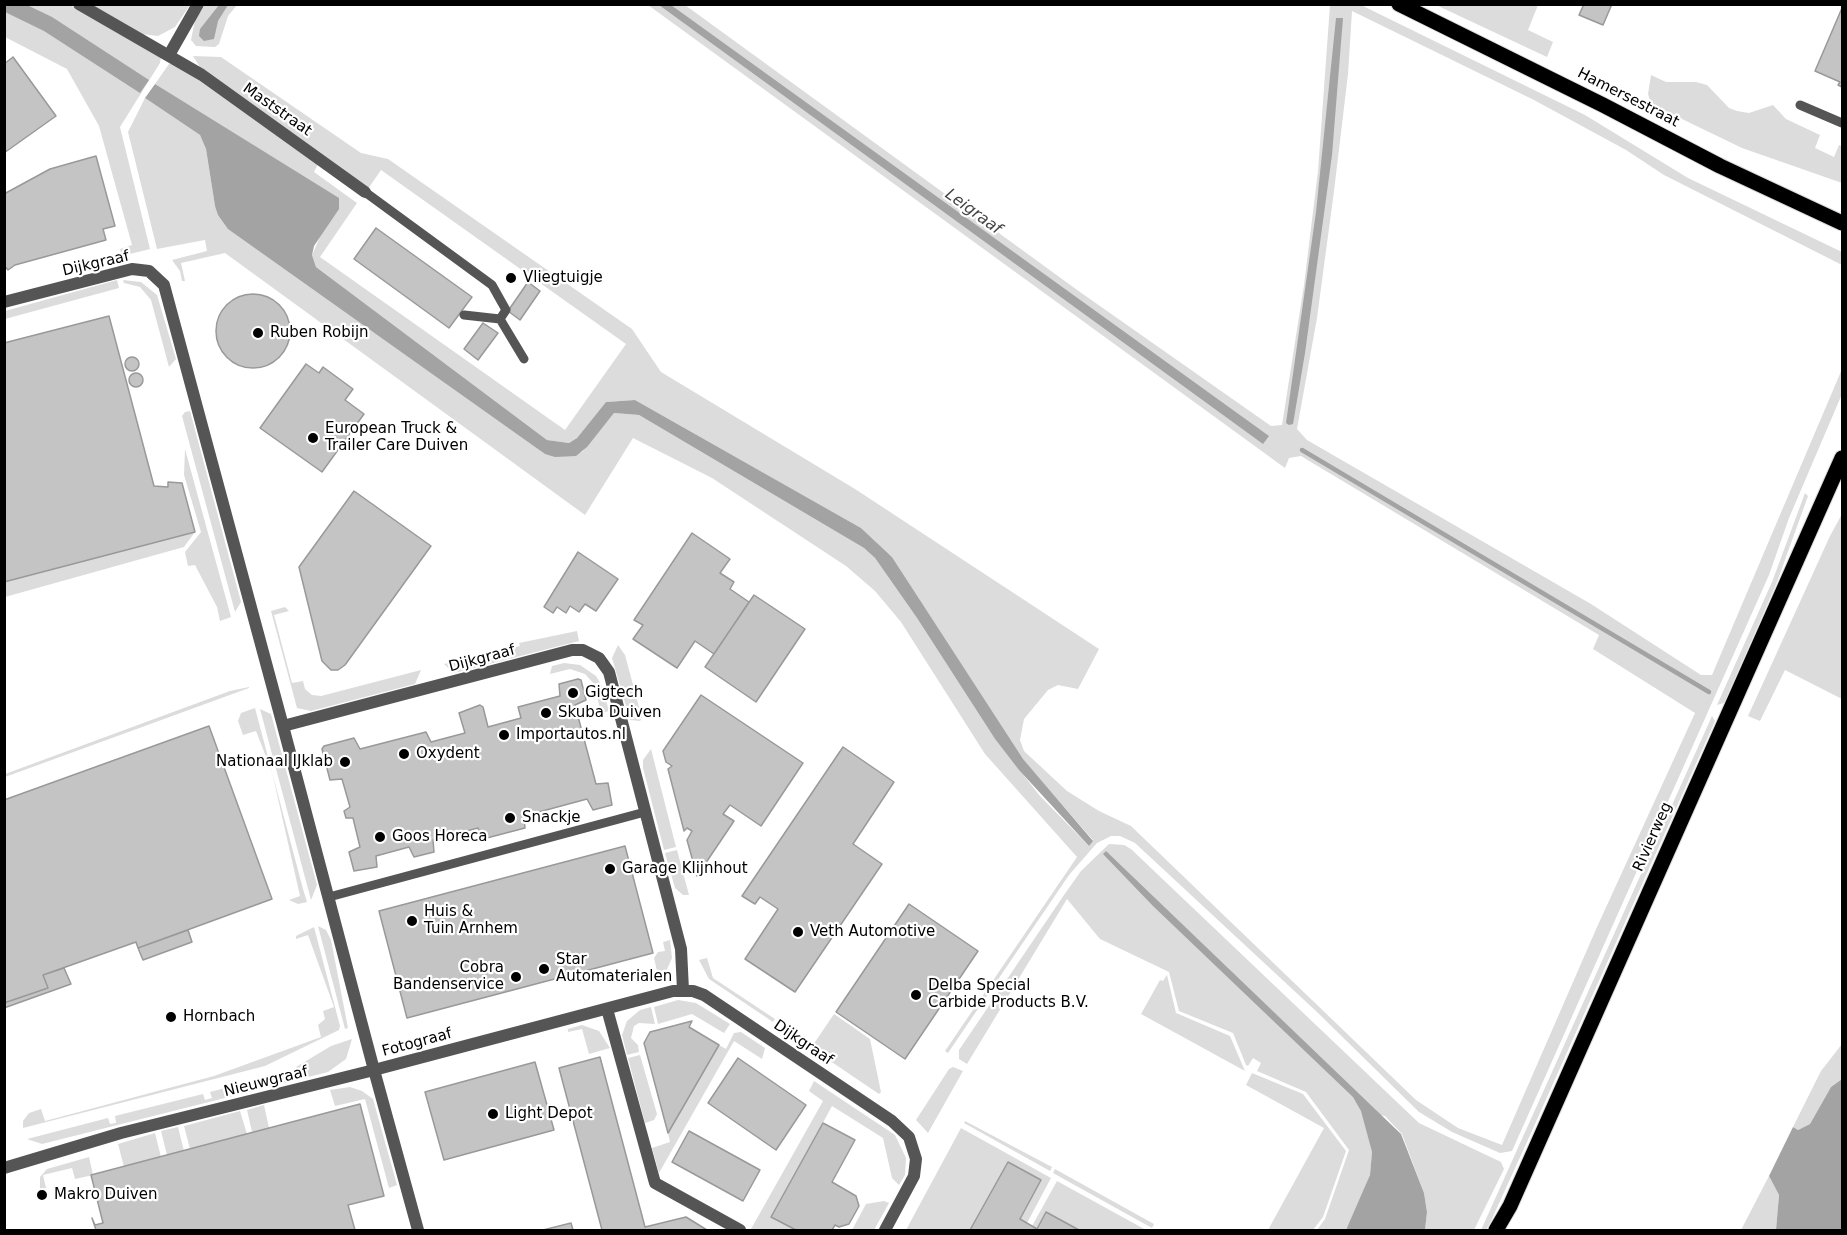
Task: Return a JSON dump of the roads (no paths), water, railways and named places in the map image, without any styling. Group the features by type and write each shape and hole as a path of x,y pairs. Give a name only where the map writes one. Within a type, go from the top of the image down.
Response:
{"main road":[{"name":"Hamersestraat","path":"1399,4 1720,166 1842,223"},
{"name":"Rivierweg","path":"1496,1230 1510,1206 1842,458"}],"street":[{"name":"Maststraat","path":"79,4 169,55 365,192"},
{"path":"169,55 198,4"},
{"name":"Dijkgraaf","path":"4,302 132,269 149,271 164,285 283,726 572,650 583,650 599,658 609,672 681,949 683,990 704,995 902,1129 909,1137 916,1159 914,1176 885,1230"},
{"name":"Fotograaf","path":"283,726 374,1070 683,990"},
{"path":"607,1009 655,1183 740,1230"},
{"path":"374,1070 418,1230"},
{"name":"Nieuwgraaf","path":"4,1168 121,1133 374,1070"}],"lane":[{"path":"1800,105 1842,123"},
{"path":"365,192 492,285 506,310 500,319"},
{"path":"464,315 500,319"},
{"path":"500,319 524,359"},
{"path":"329,897 645,812"}],"waterway":[{"path":"1302,450 1709,692"}],"place":[{"name":"Vliegtuigje","path":"511,278"},
{"name":"Ruben Robijn","path":"258,333"},
{"name":"European Truck & Trailer Care Duiven","path":"313,438"},
{"name":"Gigtech","path":"573,693"},
{"name":"Skuba Duiven","path":"546,713"},
{"name":"Importautos.nl","path":"504,735"},
{"name":"Oxydent","path":"404,754"},
{"name":"Nationaal IJklab","path":"345,762"},
{"name":"Snackje","path":"510,818"},
{"name":"Goos Horeca","path":"380,837"},
{"name":"Garage Klijnhout","path":"610,869"},
{"name":"Huis & Tuin Arnhem","path":"412,921"},
{"name":"Veth Automotive","path":"798,932"},
{"name":"Star Automaterialen","path":"544,969"},
{"name":"Cobra Bandenservice","path":"516,977"},
{"name":"Delba Special Carbide Products B.V.","path":"916,995"},
{"name":"Hornbach","path":"171,1017"},
{"name":"Light Depot","path":"493,1114"},
{"name":"Makro Duiven","path":"42,1195"}],"water label":[{"name":"Leigraaf","path":"973,212"}]}
